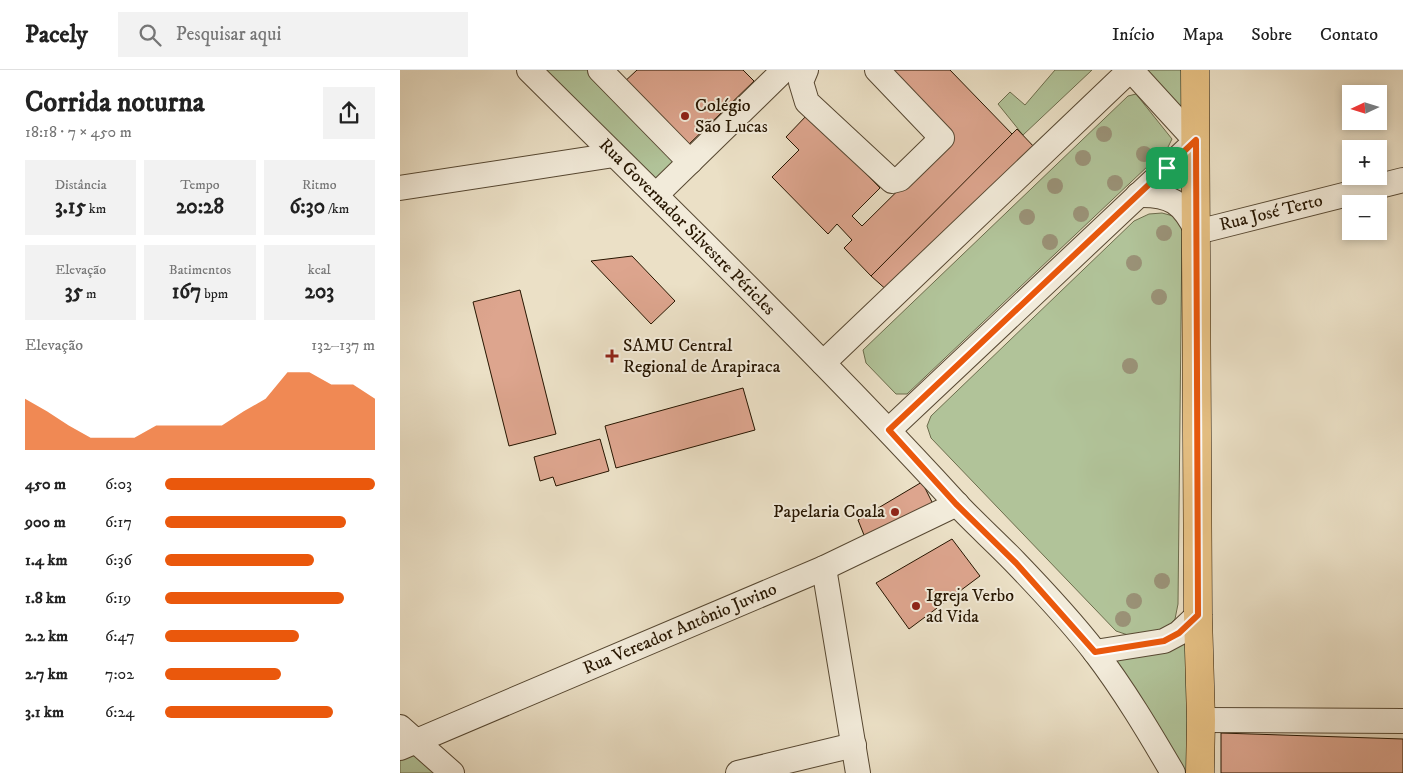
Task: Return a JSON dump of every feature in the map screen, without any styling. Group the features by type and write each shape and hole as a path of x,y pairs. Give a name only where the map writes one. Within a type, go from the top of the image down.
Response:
{"main road":[{"path":"1195,70 1200,773"}],"street":[{"name":"Rua Governador Silvestre Péricles","path":"529,70 614,155 657,194 823,362 889,430 956,504 1016,563 1095,652 1142,721 1172,773"},
{"path":"600,70 690,162"},
{"path":"657,194 784,70"},
{"path":"806,70 801,82 807,102 892,182 900,179 942,138 877,70"},
{"path":"823,362 1130,70 1196,140 889,430"},
{"path":"400,188 614,155"},
{"name":"Rua José Terto","path":"1197,232 1403,180"},
{"path":"1138,195 1167,198 1179,204 1191,218 1197,232"},
{"name":"Rua Vereador Antônio Juvino","path":"406,739 824,568 956,504"},
{"path":"824,568 858,773"},
{"path":"1095,652 1164,641 1179,633 1198,615"},
{"path":"1201,720 1403,721"},
{"path":"406,739 452,773"},
{"path":"738,773 854,745"}],"green space":[{"path":"529,70 600,70 690,162 657,194"},
{"path":"1055,70 1092,70 1023,135 998,104 1010,92 1025,105"},
{"path":"1131,70 1195,70 1196,141"},
{"path":"1136,94 1172,139 1168,147 907,394 896,394 866,363 863,350 1128,96"},
{"path":"1162,213 1177,217 1182,230 1178,604 1175,619 1164,630 1134,637 1116,631 931,438 927,426 931,416 1134,221 1149,214"},
{"path":"1198,615 1200,773 1171,773 1095,652 1114,650"},
{"path":"400,748 452,773 400,773"}],"building":[{"name":"Colégio São Lucas","path":"637,70 743,70 754,81 685,148 622,84"},
{"path":"873,70 950,70 1013,135 871,276 844,248 852,240 837,224 828,234 772,177 799,150 786,137 808,114 880,188 852,216 862,226 945,144"},
{"path":"1017,129 1037,150 889,292 871,276"},
{"path":"632,256 675,301 651,324 591,261"},
{"path":"520,290 556,434 509,446 473,302"},
{"path":"743,388 755,430 616,468 605,426"},
{"path":"600,439 609,471 556,486 553,477 540,481 534,457"},
{"name":"Papelaria Coala","path":"922,482 933,504 866,540 858,520"},
{"name":"Igreja Verbo ad Vida","path":"952,539 980,576 909,629 876,583"},
{"path":"1221,733 1403,739 1403,773 1221,773"}],"place":[{"name":"Colégio São Lucas","path":"685,116"},
{"name":"SAMU Central Regional de Arapiraca","path":"612,356"},
{"name":"Papelaria Coala","path":"895,512"},
{"name":"Igreja Verbo ad Vida","path":"916,606"}],"route":[{"path":"1196,140 1198,615 1179,633 1164,641 1095,652 1016,563 956,504 889,430 1167,168 1196,140"}]}
